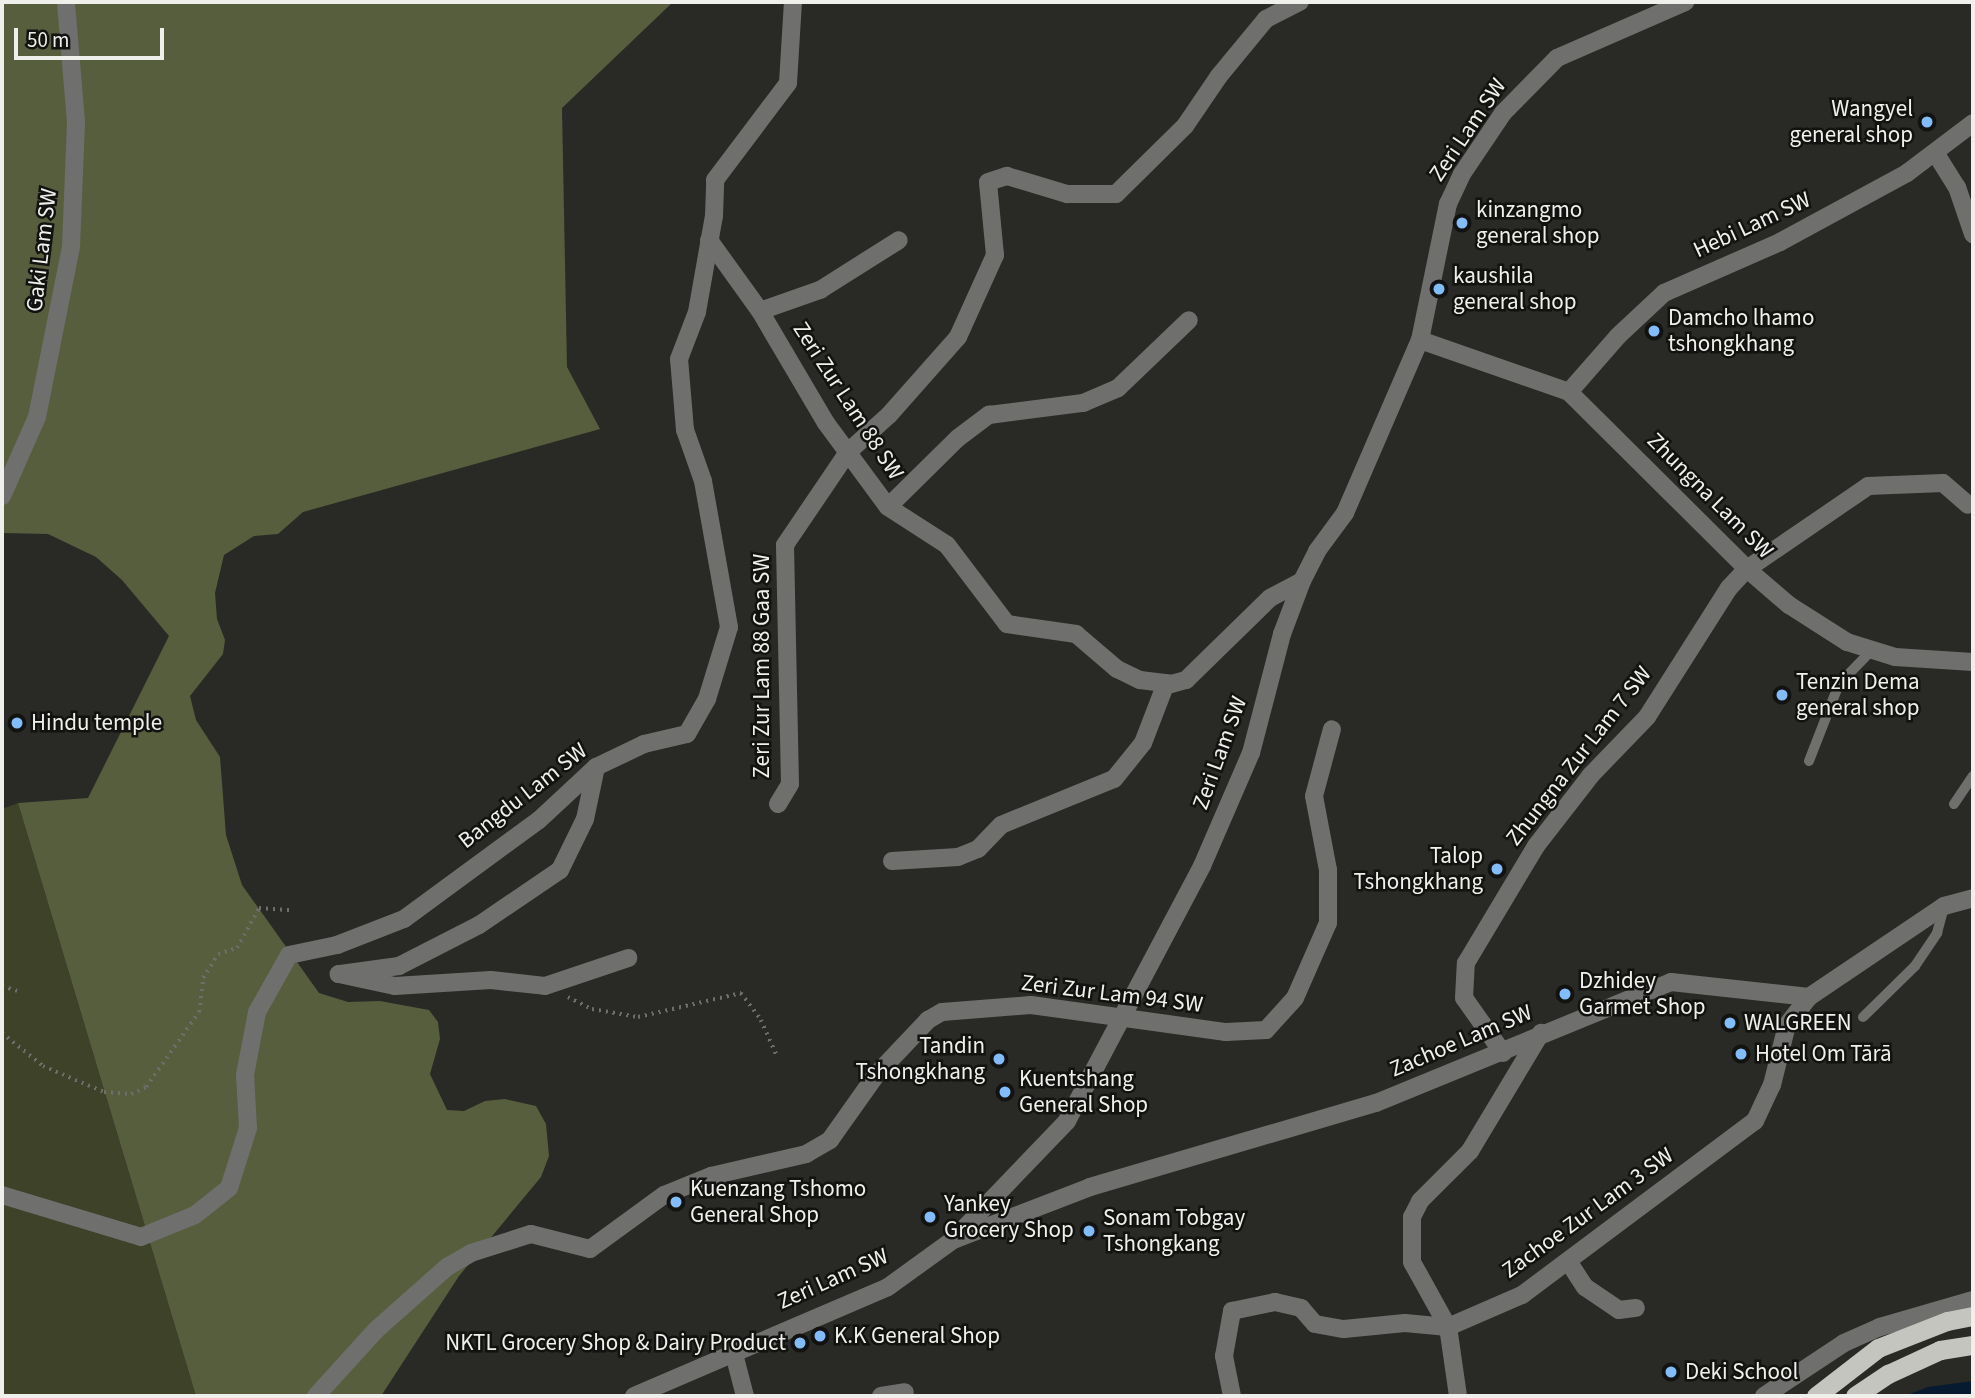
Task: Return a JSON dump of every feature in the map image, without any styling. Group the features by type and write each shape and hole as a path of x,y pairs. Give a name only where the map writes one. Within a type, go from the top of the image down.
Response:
{"highway":[{"path":"1816,1396 1878,1348 1947,1321 1973,1316"},
{"path":"1856,1396 1888,1374 1940,1350 1973,1345"}],"street":[{"name":"Gaki Lam SW","path":"2,495 37,417 71,247 76,122 66,2"},
{"name":"Bangdu Lam SW","path":"2,1195 141,1237 195,1215 229,1188 248,1128 245,1075 257,1012 289,955 337,945 404,919 539,820 596,767 644,744 687,734 707,699 729,626 703,481 681,404 679,359 697,312 709,240 715,180 788,83 793,2"},
{"name":"Zeri Zur Lam 88 Gaa SW","path":"778,804 790,784 785,545 817,494 848,452 889,415 958,337 995,255 988,182 1007,176 1068,194 1116,194 1185,127 1219,76 1266,19 1300,2"},
{"name":"Zeri Lam SW","path":"634,1396 733,1350 888,1287 953,1240 1067,1121 1202,866 1251,752 1282,634 1303,581 1317,551 1345,513 1420,340 1448,204 1462,174 1503,113 1557,58 1685,2"},
{"name":"Hebi Lam SW","path":"1569,393 1618,336 1664,293 1780,242 1936,154 1973,123"},
{"path":"1936,154 1957,187 1973,234"},
{"name":"Zeri Zur Lam 88 SW","path":"709,240 760,311 848,452 888,507 947,545 1007,624 1076,634 1117,669 1140,680 1166,683"},
{"path":"760,311 820,290 899,240"},
{"path":"888,507 958,438 989,415 1083,403 1118,388 1188,320"},
{"name":"Zhungna Lam SW","path":"1420,340 1569,393 1746,569 1789,605 1871,651 1973,662"},
{"name":"Zhungna Zur Lam 7 SW","path":"1503,1053 1464,998 1466,963 1536,846 1591,775 1647,717 1729,588 1746,569 1868,486 1943,483 1968,505"},
{"path":"892,861 958,858 978,849 1001,825 1114,779 1143,743 1166,683 1186,680 1270,598 1303,581"},
{"name":"Zeri Zur Lam 94 SW","path":"316,1396 376,1330 447,1267 471,1253 531,1234 590,1249 664,1195 711,1176 806,1154 830,1140 876,1075 928,1020 942,1012 1031,1005 1226,1032 1265,1030 1282,1017 1295,998 1328,923 1328,870 1314,796 1332,729"},
{"path":"596,767 586,819 560,870 479,925 399,965 339,974 395,986 491,980 545,986 628,958"},
{"path":"1808,997 1944,906 1973,898"},
{"name":"Zachoe Lam SW","path":"953,1240 1031,1207 1181,1158 1330,1119 1503,1053 1541,1032 1671,982 1808,997"},
{"name":"Zachoe Zur Lam 3 SW","path":"1232,1396 1224,1356 1232,1311 1275,1302 1301,1308 1315,1324 1344,1329 1405,1323 1448,1327 1522,1295 1755,1121 1772,1085 1787,1025 1808,997"},
{"path":"1458,1396 1448,1327 1412,1262 1409,1234 1412,1217 1420,1201 1469,1151 1541,1032"},
{"path":"1568,1261 1585,1287 1619,1310 1636,1308"},
{"path":"1764,1396 1844,1343 1880,1326 1973,1300"},
{"path":"733,1350 745,1396"},
{"path":"881,1396 905,1392"}],"lane":[{"path":"1809,761 1839,684 1871,651"},
{"path":"1954,804 1973,776"},
{"path":"1863,1017 1915,967 1937,933 1944,906"}],"path":[{"path":"2,1033 43,1066 104,1092 131,1094 146,1087 199,1012 203,978 218,954 237,948 260,908 291,910"},
{"path":"2,986 17,991"},
{"path":"545,986 592,1009 638,1017 741,993 761,1020 777,1056"}],"green space":[{"path":"2,2 673,2 562,108 567,367 600,429 303,512 278,534 254,536 224,555 215,593 217,619 225,640 223,654 190,696 196,720 220,757 226,835 242,885 319,993 348,1002 380,1001 429,1010 438,1022 440,1039 430,1074 447,1110 464,1111 485,1101 505,1099 536,1106 546,1124 549,1156 541,1177 459,1276 381,1396 196,1396 18,803 88,798 169,636 122,580 96,557 48,534 2,533"},
{"path":"18,803 196,1396 2,1396 2,809"}],"water":[{"path":"1973,1381 1973,1396 1905,1396 1928,1387"}],"place":[{"name":"Wangyel general shop","path":"1927,122"},
{"name":"kinzangmo general shop","path":"1462,223"},
{"name":"kaushila general shop","path":"1439,289"},
{"name":"Damcho lhamo tshongkhang","path":"1654,331"},
{"name":"Tenzin Dema general shop","path":"1782,695"},
{"name":"Hindu temple","path":"17,723"},
{"name":"Talop Tshongkhang","path":"1497,869"},
{"name":"Dzhidey Garmet Shop","path":"1565,994"},
{"name":"WALGREEN","path":"1730,1023"},
{"name":"Hotel Om Tārā","path":"1741,1054"},
{"name":"Tandin Tshongkhang","path":"999,1059"},
{"name":"Kuentshang General Shop","path":"1005,1092"},
{"name":"Kuenzang Tshomo General Shop","path":"676,1202"},
{"name":"Yankey Grocery Shop","path":"930,1217"},
{"name":"Sonam Tobgay Tshongkang","path":"1089,1231"},
{"name":"K.K General Shop","path":"820,1336"},
{"name":"NKTL Grocery Shop & Dairy Product","path":"800,1343"},
{"name":"Deki School","path":"1671,1372"}]}
